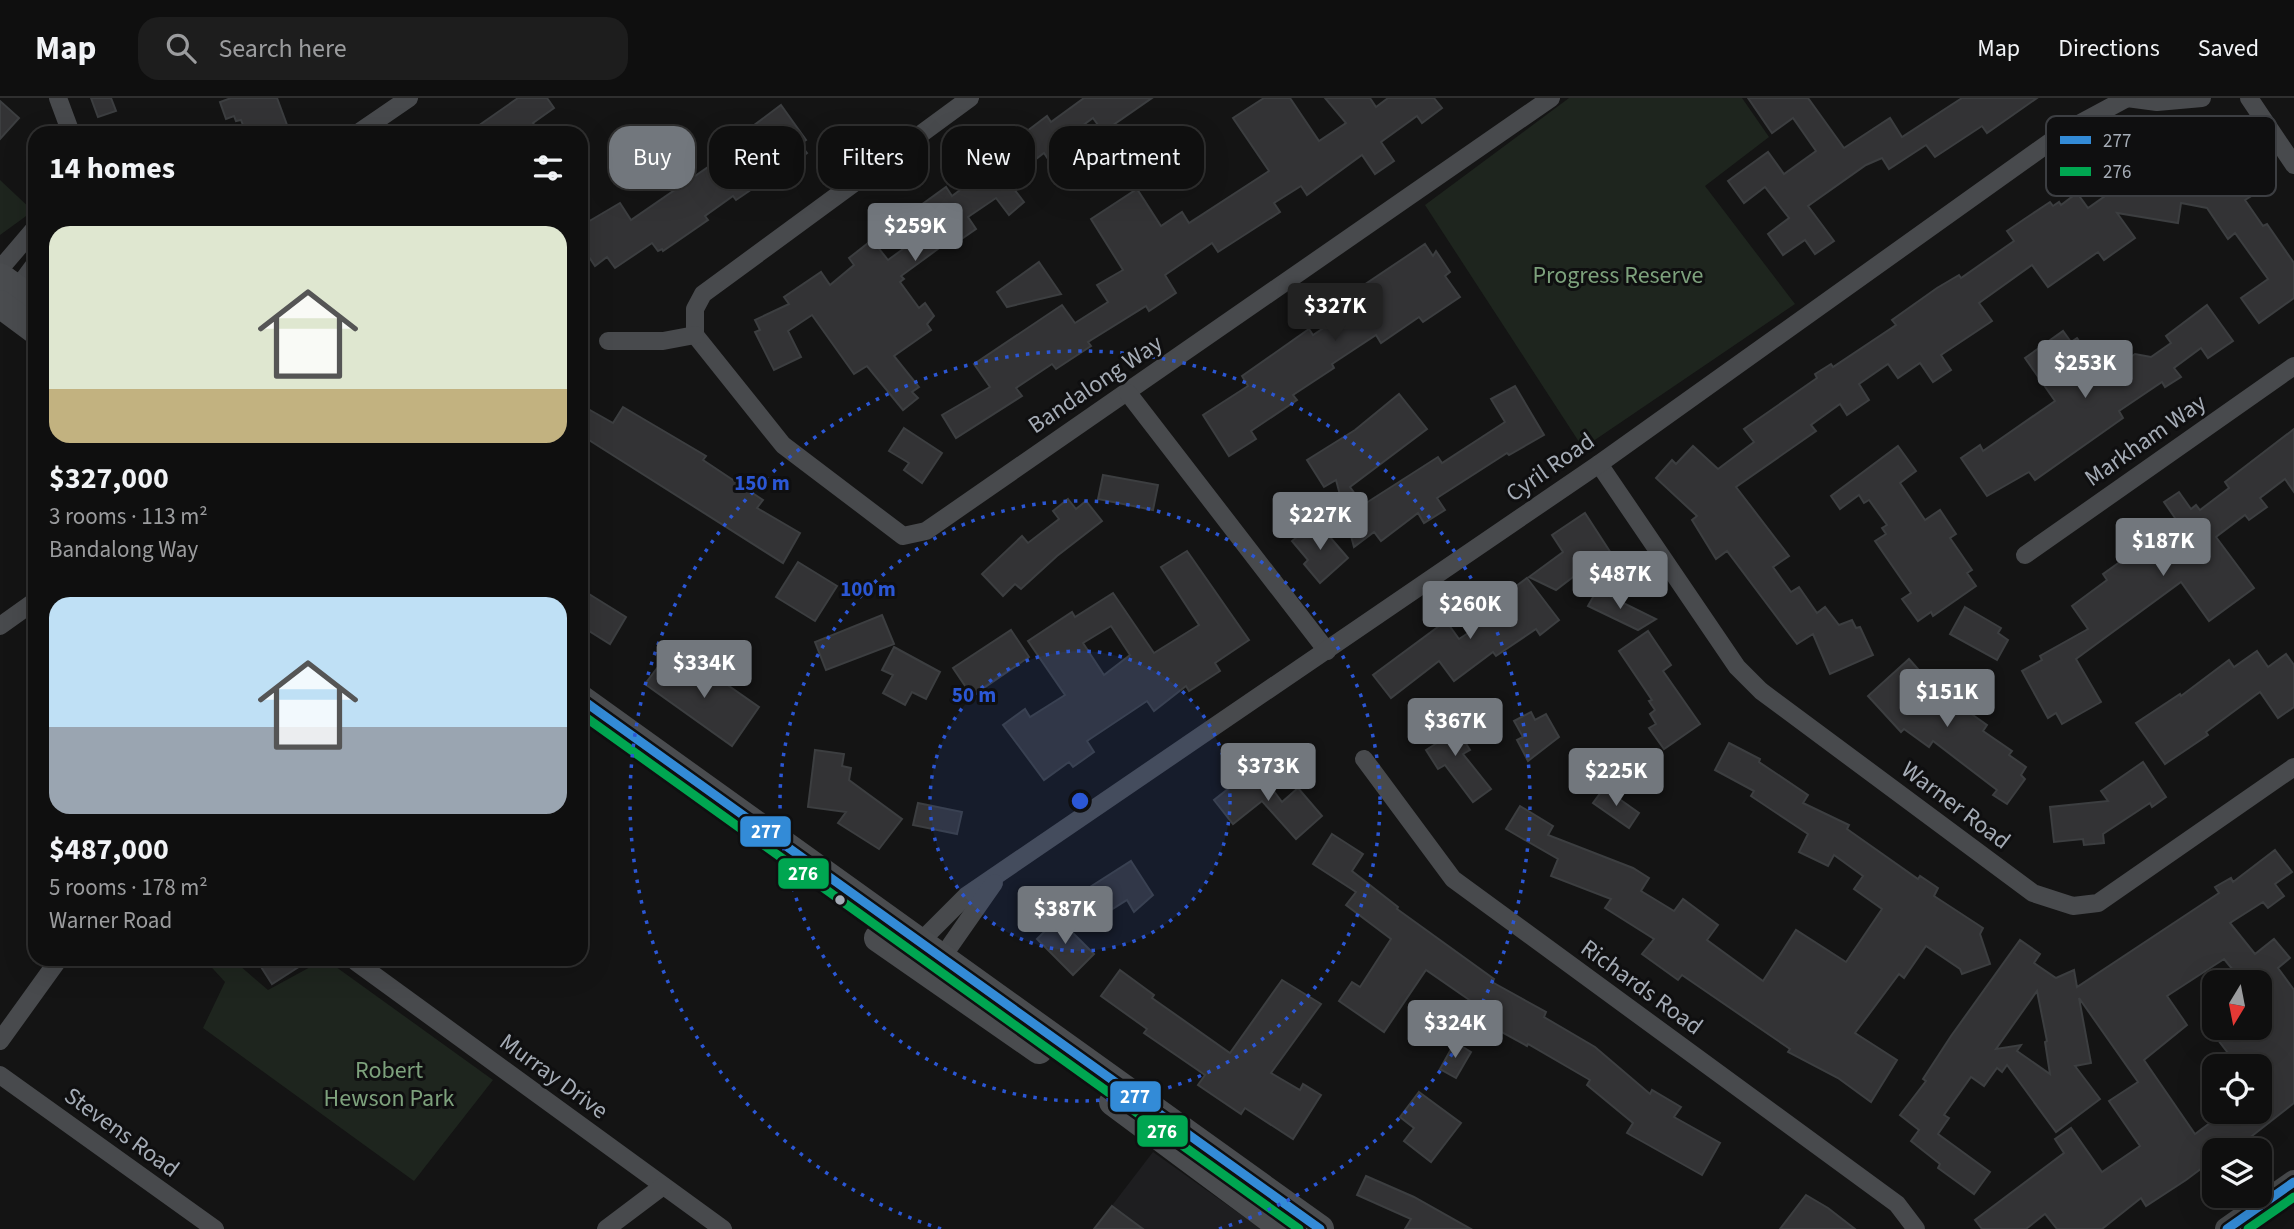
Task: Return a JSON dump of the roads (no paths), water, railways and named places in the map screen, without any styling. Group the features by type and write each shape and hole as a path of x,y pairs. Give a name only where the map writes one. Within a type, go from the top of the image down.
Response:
{"main road":[{"path":"9,291 28,320"},
{"path":"588,704 1284,1229"},
{"path":"588,727 1320,1229"}],"street":[{"path":"58,98 68,126"},
{"path":"368,126 409,98"},
{"path":"608,341 663,341 695,335 695,309 703,294 970,98"},
{"name":"Bandalong Way","path":"695,335 783,445 903,536 926,531 973,495 1128,393 1551,98"},
{"name":"Cyril Road","path":"2094,116 2127,98 2157,102 2202,98"},
{"path":"2249,98 2261,116"},
{"path":"2276,138 2294,165"},
{"name":"Cyril Road","path":"923,958 966,896 1599,464 2046,145"},
{"path":"9,291 28,246"},
{"path":"9,291 28,271"},
{"name":"Markham Way","path":"2025,555 2294,366"},
{"path":"1128,393 1327,651"},
{"name":"Warner Road","path":"1599,464 1737,667 1761,691 2033,893 2073,906 2098,903 2294,767"},
{"path":"0,626 28,606"},
{"name":"Richards Road","path":"1364,760 1453,879 1897,1205 1916,1229"},
{"name":"Cyril Road","path":"923,958 1000,874"},
{"path":"0,1041 54,966"},
{"name":"Murray Drive","path":"363,966 723,1229"},
{"name":"Stevens Road","path":"0,1075 215,1229"},
{"path":"2227,1229 2294,1182"},
{"path":"606,1229 663,1186"}],"park label":[{"name":"Progress Reserve","path":"1618,275"},
{"name":"Robert Hewson Park","path":"389,1084"}]}
